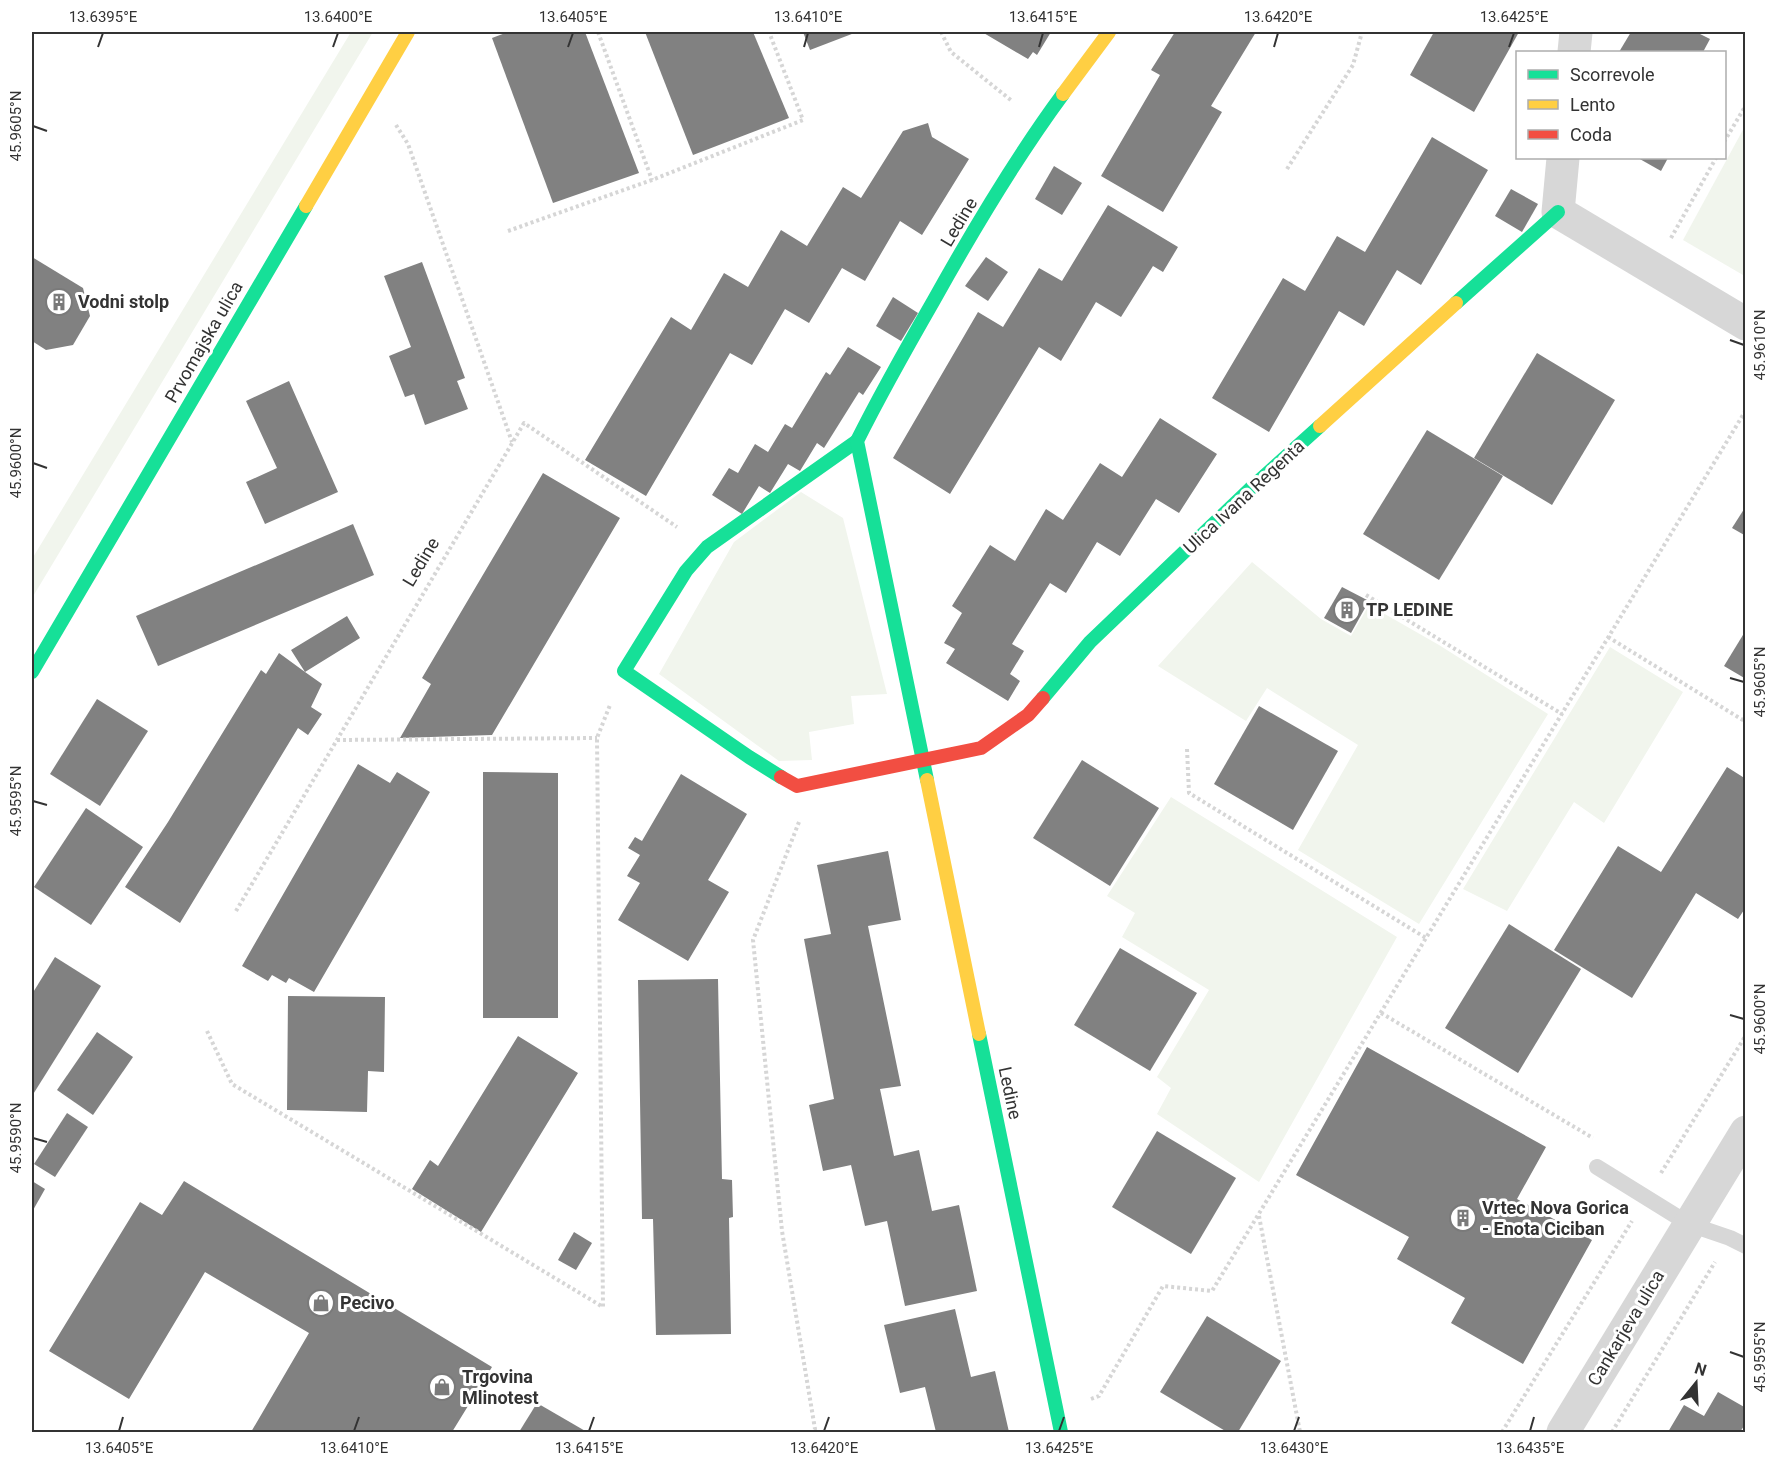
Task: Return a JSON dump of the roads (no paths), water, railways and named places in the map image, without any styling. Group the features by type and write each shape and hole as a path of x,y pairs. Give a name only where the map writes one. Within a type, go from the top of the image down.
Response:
{"street":[{"name":"Prvomajska ulica","path":"32,672 408,32"},
{"name":"Ledine","path":"924,760 797,786 749,757 624,671 686,570 708,547 857,441 878,399 966,243 1040,125 1109,32"},
{"path":"1574,51 1576,32"},
{"path":"1563,159 1558,212 1746,324"},
{"name":"Ulica Ivana Regenta","path":"924,760 981,748 1028,715 1090,642 1174,561 1280,462 1558,212"},
{"name":"Ledine","path":"857,441 1061,1432"},
{"name":"Cankarjeva ulica","path":"1563,1432 1746,1132"}],"lane":[{"path":"1598,1167 1689,1224 1746,1246"}],"place":[{"name":"Vodni stolp","path":"59,302"},
{"name":"TP LEDINE","path":"1347,610"},
{"name":"Vrtec Nova Gorica - Enota Ciciban","path":"1463,1218"},
{"name":"Pecivo","path":"321,1303"},
{"name":"Trgovina Mlinotest","path":"442,1387"}]}
